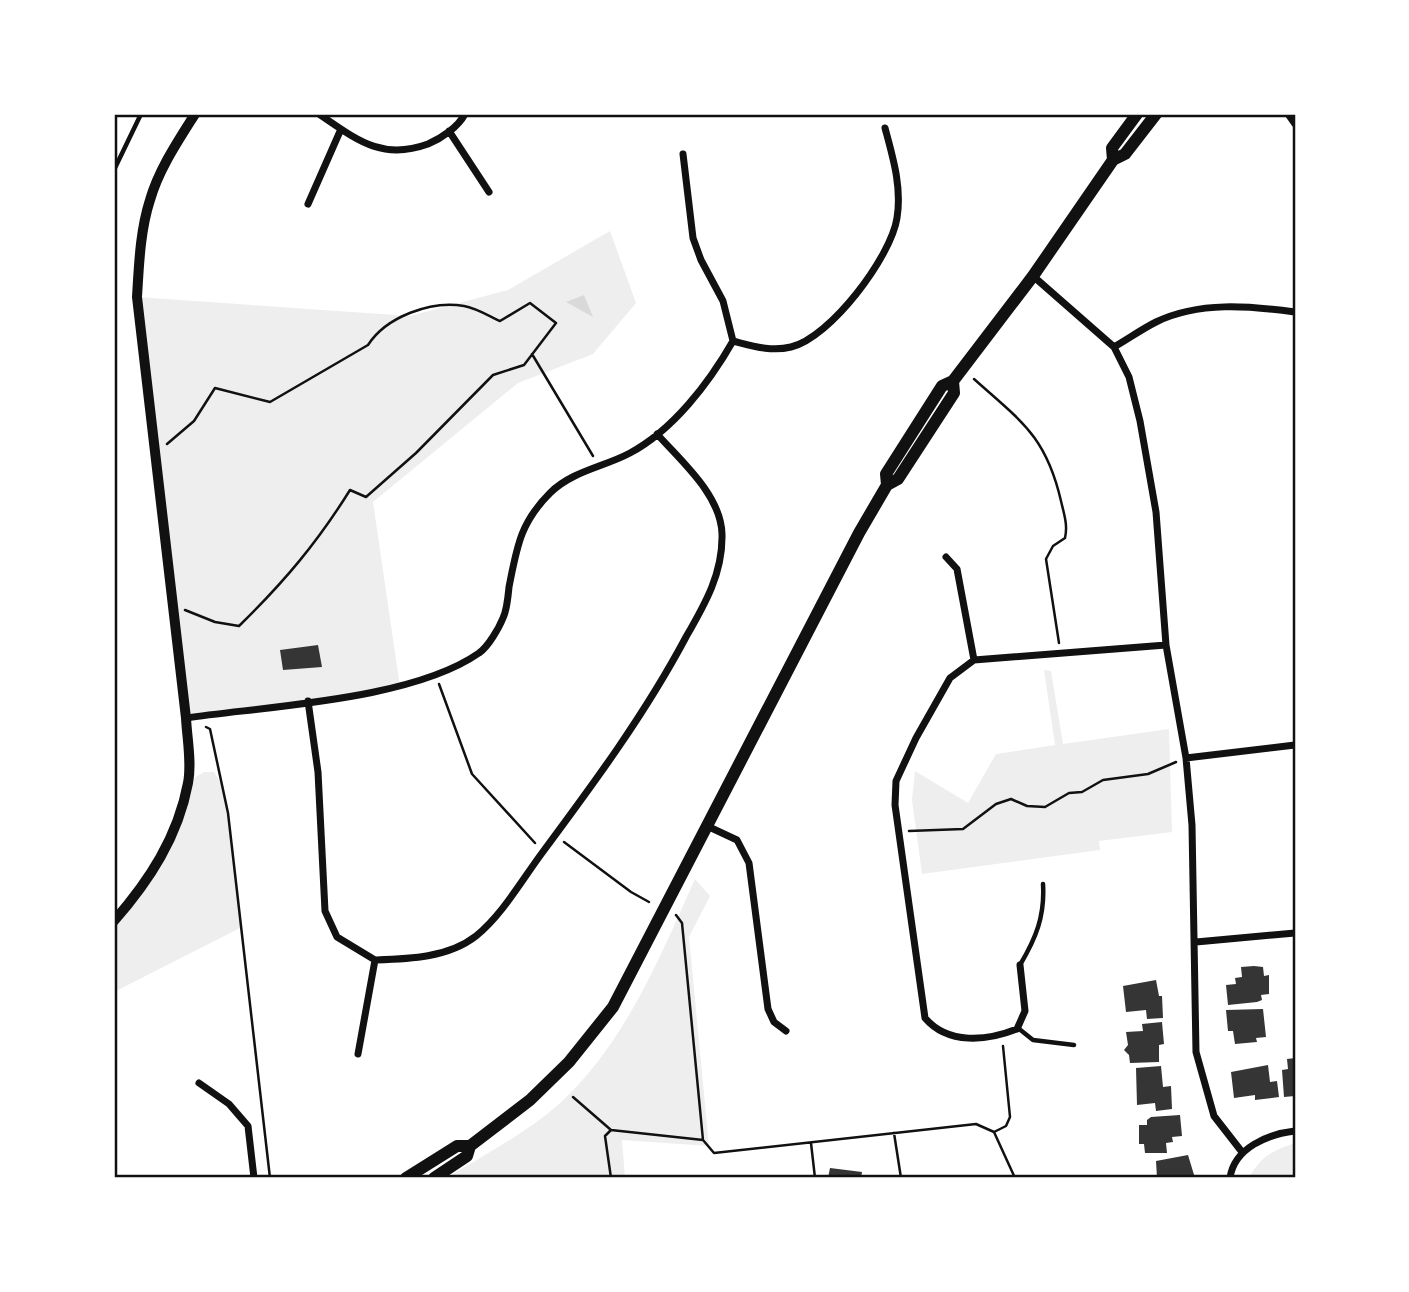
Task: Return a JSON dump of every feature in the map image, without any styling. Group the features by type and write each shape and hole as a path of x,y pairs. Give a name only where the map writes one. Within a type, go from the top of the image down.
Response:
{"main road":[{"path":"1113,160 1112,148 1137,114"},
{"path":"434,1178 467,1156 470,1146 530,1100 569,1062 613,1007 887,485 886,474 942,386 953,381 1033,276 1113,160 1125,154 1156,114"},
{"path":"407,1178 457,1146 470,1146"}],"street":[{"path":"114,921 136,896 166,850 189,781 186,718 153,457 137,297 140,254 149,201 166,160 195,114"},
{"path":"319,114 369,146 389,152 413,149 437,140 460,122 465,114"},
{"path":"1288,114 1295,124"},
{"path":"733,341 773,350 794,347 812,338 835,320 856,294 891,240 897,219 899,188 885,128"},
{"path":"308,204 341,129"},
{"path":"449,131 489,192"},
{"path":"186,718 400,687 436,675 481,651 504,617 516,543 529,515 552,490 580,473 631,453 657,434 707,383 733,341 723,301 701,260 694,238 683,154"},
{"path":"1033,276 1114,347 1129,377 1154,499 1166,645 1186,758 1192,825 1196,942 1196,1052 1202,1083 1214,1116 1242,1152"},
{"path":"1114,347 1158,321 1202,309 1244,305 1295,312"},
{"path":"309,701 318,772 325,911 337,937 374,960 411,959 443,952 475,936 543,852 656,694 712,590 721,564 722,531 715,504 657,434"},
{"path":"946,557 957,569 974,660"},
{"path":"1020,965 1025,1011 1018,1028 992,1039 953,1036 935,1030 925,1018 895,805 896,781 901,770 950,678 974,660 1166,645"},
{"path":"1186,758 1295,745"},
{"path":"707,826 737,840 749,863 768,1009 774,1022 786,1031"},
{"path":"1196,942 1295,933"},
{"path":"358,1054 374,960"},
{"path":"199,1083 229,1104 248,1126 254,1178"},
{"path":"1230,1178 1242,1152 1263,1139 1295,1131"}],"lane":[{"path":"114,170 141,114"},
{"path":"1020,965 1039,929 1044,906 1043,884"},
{"path":"1018,1028 1033,1040 1074,1045"}],"path":[{"path":"153,457 194,421 215,388 270,402 368,345 377,331 427,306 464,306 500,321 530,303 556,323 524,365 493,376 416,453 366,497 350,490 321,537 292,573 239,626 215,622 183,609"},
{"path":"532,354 598,466"},
{"path":"974,379 1032,431 1054,471 1067,528 1065,538 1053,546 1046,559 1060,653"},
{"path":"436,675 472,774 543,852"},
{"path":"186,718 210,729 228,813 271,1178"},
{"path":"899,832 963,829 996,804 1011,799 1027,806 1045,807 1069,793 1082,792 1103,780 1148,774 1186,758"},
{"path":"555,835 631,892 649,902"},
{"path":"676,915 682,923 703,1140 714,1153 976,1124 994,1132 1014,1178"},
{"path":"994,1132 1006,1126 1010,1117 1005,1058 1000,1036"},
{"path":"573,1097 611,1130 703,1140"},
{"path":"611,1130 605,1136 611,1178"},
{"path":"894,1133 901,1178"},
{"path":"811,1143 815,1178"}],"shaded area":[{"path":"610,231 636,303 593,354 518,383 373,502 400,687 186,718 137,297 410,316 508,290"},
{"path":"584,295 593,317 566,302"},
{"path":"1044,670 1051,671 1063,744 1169,729 1172,832 1099,841 1100,850 922,874 912,800 915,771 968,803 996,754 1055,745"},
{"path":"204,772 214,772 224,789 242,927 114,992 114,921 166,850 189,781"},
{"path":"695,879 710,896 689,937 709,1146 622,1140 625,1178 447,1178 532,1125 558,1105 582,1081 603,1055 638,999"},
{"path":"1295,1143 1295,1178 1249,1178 1268,1155"}],"building":[{"path":"318,645 322,667 283,670 280,650"},
{"path":"1241,967 1263,967 1264,976 1269,975 1269,994 1261,995 1262,1000 1257,1002 1228,1005 1226,985 1236,984 1235,978 1242,977"},
{"path":"1156,980 1159,996 1162,996 1163,1018 1147,1019 1146,1010 1126,1012 1123,986"},
{"path":"1263,1009 1266,1037 1256,1038 1257,1042 1235,1044 1233,1031 1228,1031 1226,1010"},
{"path":"1162,1022 1164,1044 1159,1045 1159,1062 1130,1063 1129,1055 1124,1050 1128,1045 1126,1032 1143,1031 1142,1024"},
{"path":"1295,1058 1295,1096 1284,1097 1282,1070 1288,1069 1287,1059"},
{"path":"1268,1065 1270,1082 1277,1081 1279,1097 1255,1100 1255,1095 1234,1098 1231,1072"},
{"path":"1161,1066 1163,1087 1171,1086 1172,1109 1156,1111 1155,1103 1137,1105 1136,1068"},
{"path":"1180,1115 1182,1136 1172,1137 1173,1142 1166,1143 1167,1153 1145,1153 1144,1144 1139,1144 1139,1125 1147,1125 1147,1120 1151,1117"},
{"path":"1188,1155 1195,1178 1157,1178 1156,1161"},
{"path":"830,1168 862,1172 861,1178 828,1178"}]}
